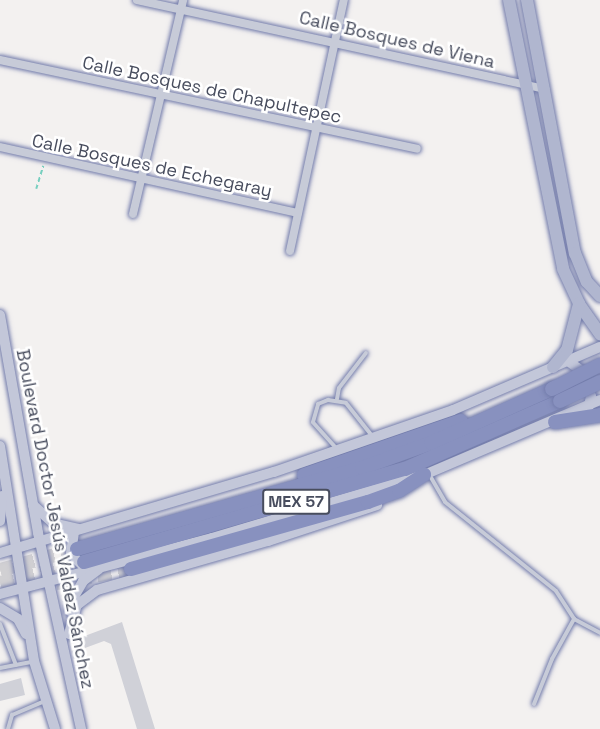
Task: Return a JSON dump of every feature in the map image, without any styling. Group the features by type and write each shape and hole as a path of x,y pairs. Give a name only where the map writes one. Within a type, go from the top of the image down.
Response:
{"highway":[{"name":"MEX 57","path":"85,566 405,469 556,395 600,365"},
{"path":"219,508 246,492 417,437 569,376"},
{"name":"MEX 57","path":"77,549 431,444 556,395 600,382"},
{"path":"555,422 595,410"},
{"path":"303,510 405,469"},
{"path":"131,569 394,493 427,474"}],"main road":[{"path":"509,0 527,85 542,178 563,269 579,304 600,334"},
{"path":"527,0 575,253 587,282 600,296"},
{"path":"553,366 571,340 579,304"},
{"name":"Boulevard Doctor Jesús Valdez Sánchez","path":"0,315 40,541 81,729"},
{"path":"0,554 373,438 453,410 600,347"},
{"path":"568,362 583,372 595,410"},
{"path":"595,410 600,400"},
{"path":"0,594 85,566 104,565 427,474 555,422"},
{"path":"0,446 14,549 30,641 55,729"},
{"path":"0,521 2,460"},
{"path":"69,634 77,605 97,590 359,512 388,500 394,493"},
{"path":"33,505 53,523 78,531"},
{"path":"78,531 71,554 85,566"},
{"path":"69,682 71,602 83,581 104,565"},
{"path":"0,608 18,619 30,641"}],"street":[{"name":"Calle Bosques de Viena","path":"137,0 334,40 545,89"},
{"path":"133,214 183,0"},
{"path":"290,251 344,0"},
{"name":"Calle Bosques de Chapultepec","path":"0,60 417,149"},
{"name":"Calle Bosques de Echegaray","path":"0,147 45,159 298,213"}],"lane":[{"path":"337,400 339,388 366,352"},
{"path":"338,450 313,422 318,404 337,400 346,403 373,438"},
{"path":"427,474 445,502 556,591 574,619 600,633"},
{"path":"534,704 552,659 574,619"},
{"path":"0,624 16,665"},
{"path":"0,667 34,661"},
{"path":"8,729 12,715 46,701"}],"path":[{"path":"36,189 45,159"}],"building":[{"path":"122,622 155,729 137,729 111,644 104,641 85,648 82,637"},
{"path":"21,678 25,695 0,701 0,684"}],"tunnel":[{"path":"0,570 77,549"},
{"path":"0,583 84,562"},
{"path":"56,583 131,569"}]}
